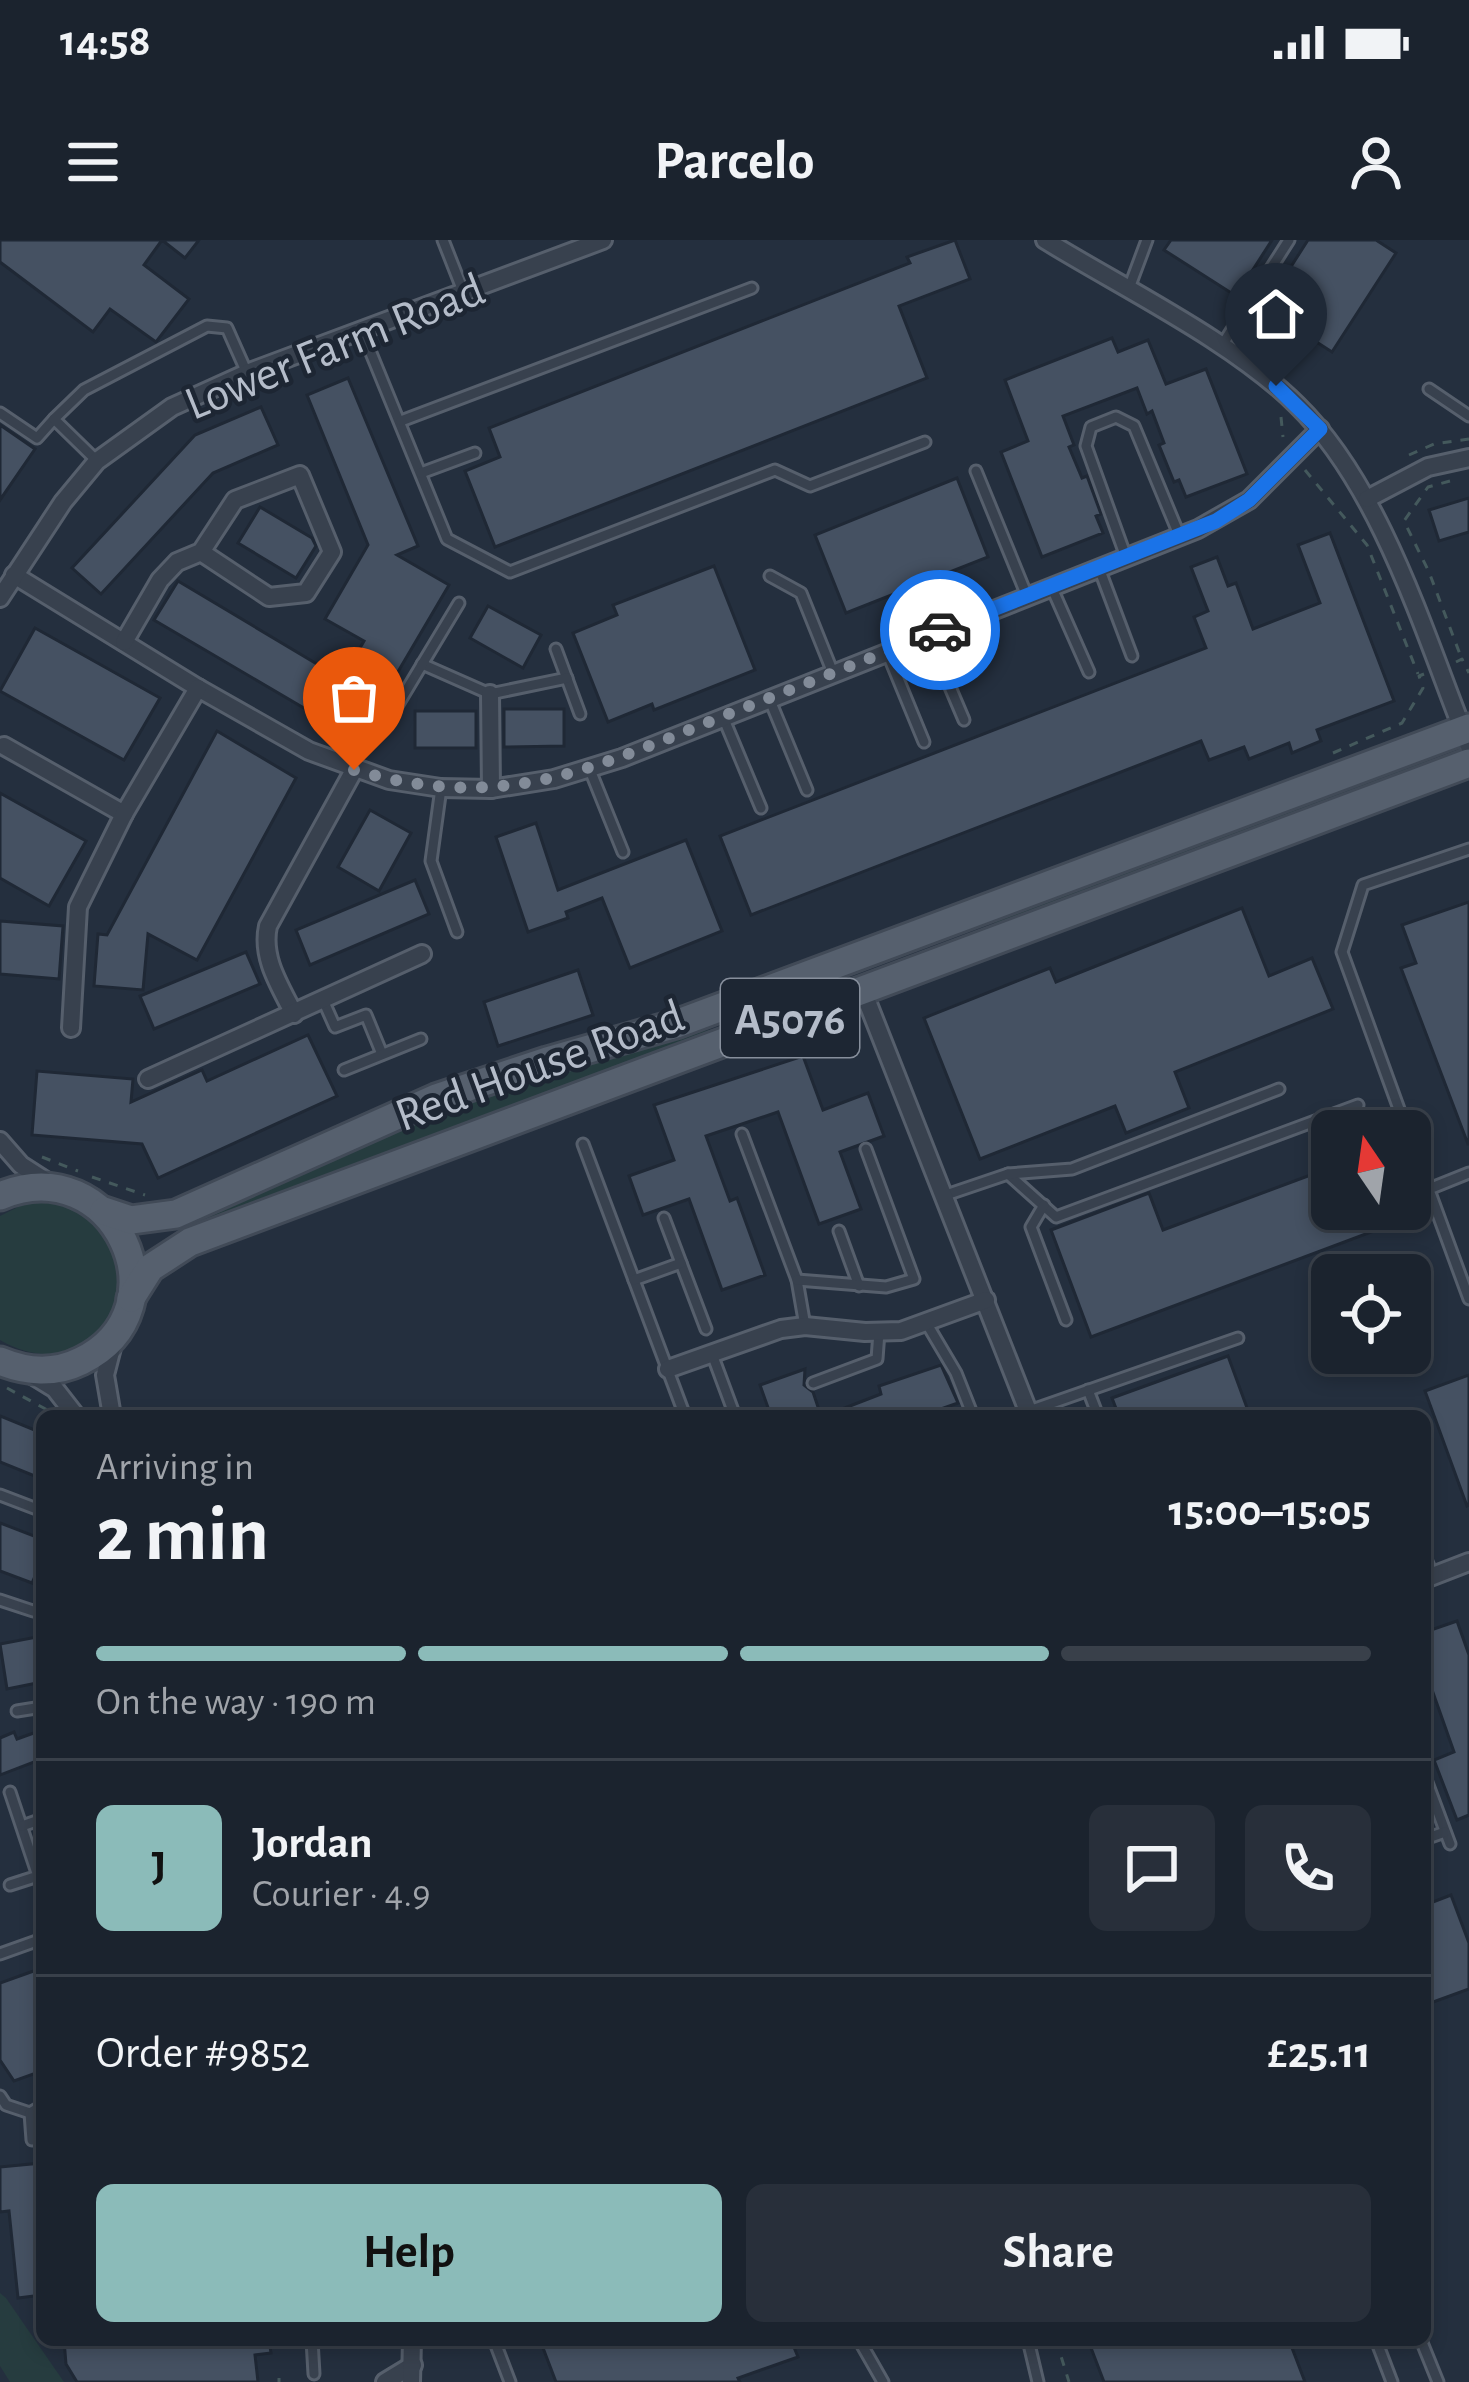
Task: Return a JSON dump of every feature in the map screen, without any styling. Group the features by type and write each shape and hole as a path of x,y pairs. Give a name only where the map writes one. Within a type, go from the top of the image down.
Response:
{"main road":[{"path":"104,1211 131,1220 176,1214 436,1098 547,1060 676,1024 1467,734"},
{"name":"Red House Road","path":"131,1298 150,1268 190,1242 1469,763"},
{"path":"676,1024 722,1018 834,978 849,980 863,991"},
{"path":"0,1196 20,1189 56,1188 90,1200 126,1242 131,1260 131,1298 104,1346 74,1365 7,1371"}],"street":[{"name":"Lower Farm Road","path":"0,598 63,502 97,461 172,407 247,373 604,240"},
{"path":"1045,240 1221,347 1287,395 1320,429 1367,500 1467,734"},
{"path":"14,575 309,751 354,770 441,788 491,789 590,770 1180,537 1249,500 1320,429"},
{"path":"1367,500 1428,467 1469,458"},
{"path":"124,642 160,580 177,562 201,552 235,500 300,475 332,552 306,593 268,597 201,552"},
{"path":"71,1028 78,907 124,814 198,688"},
{"path":"490,694 491,789"},
{"path":"4,746 124,814"},
{"path":"294,1014 270,964 265,946 268,926 354,770"},
{"path":"148,1079 422,955"},
{"path":"863,991 1028,1410"},
{"path":"0,1141 21,1165 56,1188"},
{"path":"668,1370 760,1335 805,1325 879,1332 927,1324 986,1300"},
{"path":"111,1410 105,1375 115,1333"},
{"path":"7,1371 55,1389 71,1410"},
{"path":"1431,1577 1469,1562"},
{"path":"385,2382 412,2374"}],"lane":[{"path":"443,240 464,293"},
{"path":"1128,291 1147,240"},
{"path":"1221,347 1289,240"},
{"path":"400,421 752,288"},
{"path":"0,413 38,438 84,390 207,326 227,328 247,373"},
{"path":"362,331 447,539 510,572 775,470 811,486 925,442"},
{"path":"1429,389 1469,416"},
{"path":"1126,557 1086,446 1091,428 1116,418 1134,426 1180,537"},
{"path":"54,419 97,461"},
{"path":"421,473 475,453"},
{"path":"976,471 1027,596"},
{"path":"1099,568 1132,656"},
{"path":"770,576 801,593 833,673"},
{"path":"1051,586 1089,671"},
{"path":"394,711 459,603"},
{"path":"938,631 948,652 947,680 964,720"},
{"path":"556,649 580,714"},
{"path":"887,652 924,742"},
{"path":"422,664 490,694 567,678"},
{"path":"769,698 807,790"},
{"path":"722,716 761,808"},
{"path":"590,770 623,852"},
{"path":"441,788 431,861 457,932"},
{"path":"1400,1110 1342,952 1363,885 1469,849"},
{"path":"323,1000 335,1027 366,1015 382,1054"},
{"path":"344,1070 421,1039"},
{"path":"946,1196 1009,1174 1072,1169 1279,1089"},
{"path":"1009,1174 1057,1216 1358,1105"},
{"path":"742,1134 797,1280 805,1325"},
{"path":"584,1144 684,1410"},
{"path":"797,1280 886,1287 914,1280 866,1149"},
{"path":"1431,1188 1469,1173"},
{"path":"1431,1194 1469,1299"},
{"path":"1044,1205 1031,1227 1066,1320"},
{"path":"664,1218 706,1329"},
{"path":"838,1231 859,1286"},
{"path":"634,1280 681,1262"},
{"path":"927,1324 956,1373 971,1410"},
{"path":"813,1382 878,1359 879,1332"},
{"path":"1037,1410 1238,1338"},
{"path":"712,1354 733,1410"},
{"path":"1088,1390 1096,1410"},
{"path":"0,1495 36,1509"},
{"path":"0,1600 36,1611"},
{"path":"17,1712 36,1708"},
{"path":"10,1792 36,1870"},
{"path":"1431,1794 1450,1844"},
{"path":"22,1826 36,1821"},
{"path":"1431,1837 1445,1832"},
{"path":"10,1885 36,1877"},
{"path":"0,1954 36,1941"},
{"path":"0,2096 6,2105 30,2113 36,2110"},
{"path":"30,2113 32,2140"},
{"path":"312,2346 314,2374"},
{"path":"496,2346 510,2382"},
{"path":"862,2346 883,2382"},
{"path":"1029,2346 1038,2382"},
{"path":"1378,2346 1392,2382"},
{"path":"1423,2346 1438,2382"}],"path":[{"path":"1287,395 1280,405 1282,436 1367,545 1423,688 1402,723 1316,760"},
{"path":"1408,455 1433,444 1469,439"},
{"path":"1428,488 1404,521 1469,674"},
{"path":"1419,676 1462,659"},
{"path":"44,1157 127,1192 146,1195"},
{"path":"7,1371 51,1410"},
{"path":"1058,2346 1070,2382"}],"green space":[{"path":"1440,750 1425,767 996,929 994,919"},
{"path":"825,988 826,993 193,1230 189,1220 405,1123 495,1089 639,1044 723,1027"},
{"path":"48,1201 89,1218 113,1244 121,1275 116,1306 99,1332 72,1350 39,1354 0,1340 0,1216 22,1205"},
{"path":"0,2293 64,2382 10,2382 0,2366"}],"building":[{"path":"0,240 162,240 144,265 189,299 156,342 110,309 93,332 0,262"},
{"path":"162,240 199,240 185,258"},
{"path":"955,240 970,279 899,306 927,378 495,547 465,471 500,457 489,428 910,263 907,257"},
{"path":"1171,240 1272,240 1236,296 1164,250"},
{"path":"1308,240 1376,240 1396,253 1332,352 1281,319 1293,301 1276,290"},
{"path":"1112,338 1118,352 1148,340 1166,384 1206,369 1247,474 1186,497 1179,480 1174,482 1152,411 1147,414 1137,388 1063,416 1074,445 1069,447 1082,478 1087,476 1103,533 1042,557 1001,452 1028,441 1005,380"},
{"path":"348,378 418,546 397,555 449,585 369,721 320,692 309,711 154,620 178,581 342,679 364,641 325,619 368,545 307,395"},
{"path":"261,407 278,445 213,473 101,594 72,568 195,435"},
{"path":"0,425 35,449 0,500"},
{"path":"957,478 988,557 846,613 815,535"},
{"path":"1469,498 1469,532 1439,541 1429,510"},
{"path":"260,507 312,538 316,546 296,578 238,543"},
{"path":"1330,533 1394,701 1317,730 1321,741 1292,753 1289,743 1249,759 1244,747 1209,760 1201,741 751,915 720,836 1206,648 1194,617 1208,611 1191,567 1217,557 1228,586 1236,583 1253,629 1320,603 1298,545"},
{"path":"714,566 755,670 654,710 652,704 608,722 573,633 617,615 613,605"},
{"path":"488,606 541,635 523,668 470,638"},
{"path":"35,628 160,698 124,760 0,691"},
{"path":"504,709 564,709 564,746 504,747"},
{"path":"415,711 476,711 476,748 415,748"},
{"path":"217,731 296,778 197,960 148,934 143,990 94,986 98,934 107,935"},
{"path":"0,793 86,841 49,906 0,878"},
{"path":"370,810 411,833 379,891 338,867"},
{"path":"536,823 558,890 686,840 722,931 630,968 602,898 566,912 568,918 528,932 496,837"},
{"path":"415,880 429,914 310,965 296,930"},
{"path":"1469,902 1468,1144 1401,968 1416,963 1402,925"},
{"path":"1242,908 1269,976 1312,958 1333,1009 1175,1072 1189,1108 1126,1133 1115,1106 980,1159 924,1018 1050,968 1056,982"},
{"path":"0,921 63,926 59,979 0,974"},
{"path":"246,952 260,984 154,1029 140,996"},
{"path":"578,970 593,1015 498,1046 484,1002"},
{"path":"308,1035 337,1096 158,1178 142,1144 32,1135 37,1071 133,1079 131,1102 202,1070 207,1081"},
{"path":"803,1056 823,1110 868,1093 884,1136 840,1152 861,1209 819,1224 778,1112 706,1136 730,1201 737,1198 765,1275 722,1290 689,1199 643,1215 629,1176 674,1160 654,1105"},
{"path":"1311,1175 1311,1230 1376,1230 1091,1337 1051,1230 1149,1193 1163,1230"},
{"path":"1228,1356 1248,1410 1117,1410 1112,1398"},
{"path":"941,1365 958,1403 938,1410 840,1410 881,1394 879,1386"},
{"path":"805,1369 804,1385 813,1392 819,1410 769,1410 760,1385"},
{"path":"1469,1375 1469,1505 1467,1506 1425,1391"},
{"path":"0,1416 36,1431 36,1477 0,1462"},
{"path":"0,1523 36,1537 32,1583 0,1571"},
{"path":"1457,1621 1469,1655 1469,1815 1457,1820 1434,1760 1454,1752 1431,1687 1431,1630"},
{"path":"36,1637 36,1683 7,1689 0,1644"},
{"path":"14,1732 17,1739 36,1732 36,1761 0,1775 0,1738"},
{"path":"1451,1895 1469,1943 1469,1989 1431,2003 1431,1903"},
{"path":"36,1970 36,2073 14,2081 0,2060 0,1983"},
{"path":"36,2164 36,2296 18,2298 9,2211 0,2212 0,2167"},
{"path":"64,2346 270,2346 271,2353 255,2355 258,2382 77,2382 66,2364"},
{"path":"542,2346 793,2346 798,2357 738,2378 740,2382 556,2382"},
{"path":"1090,2346 1291,2346 1305,2382 1104,2382"}],"way so far":[{"path":"354,770 441,788 491,789 554,779 622,758 940,630"}],"route":[{"path":"940,630 1198,529 1249,500 1320,429 1276,386"}]}
